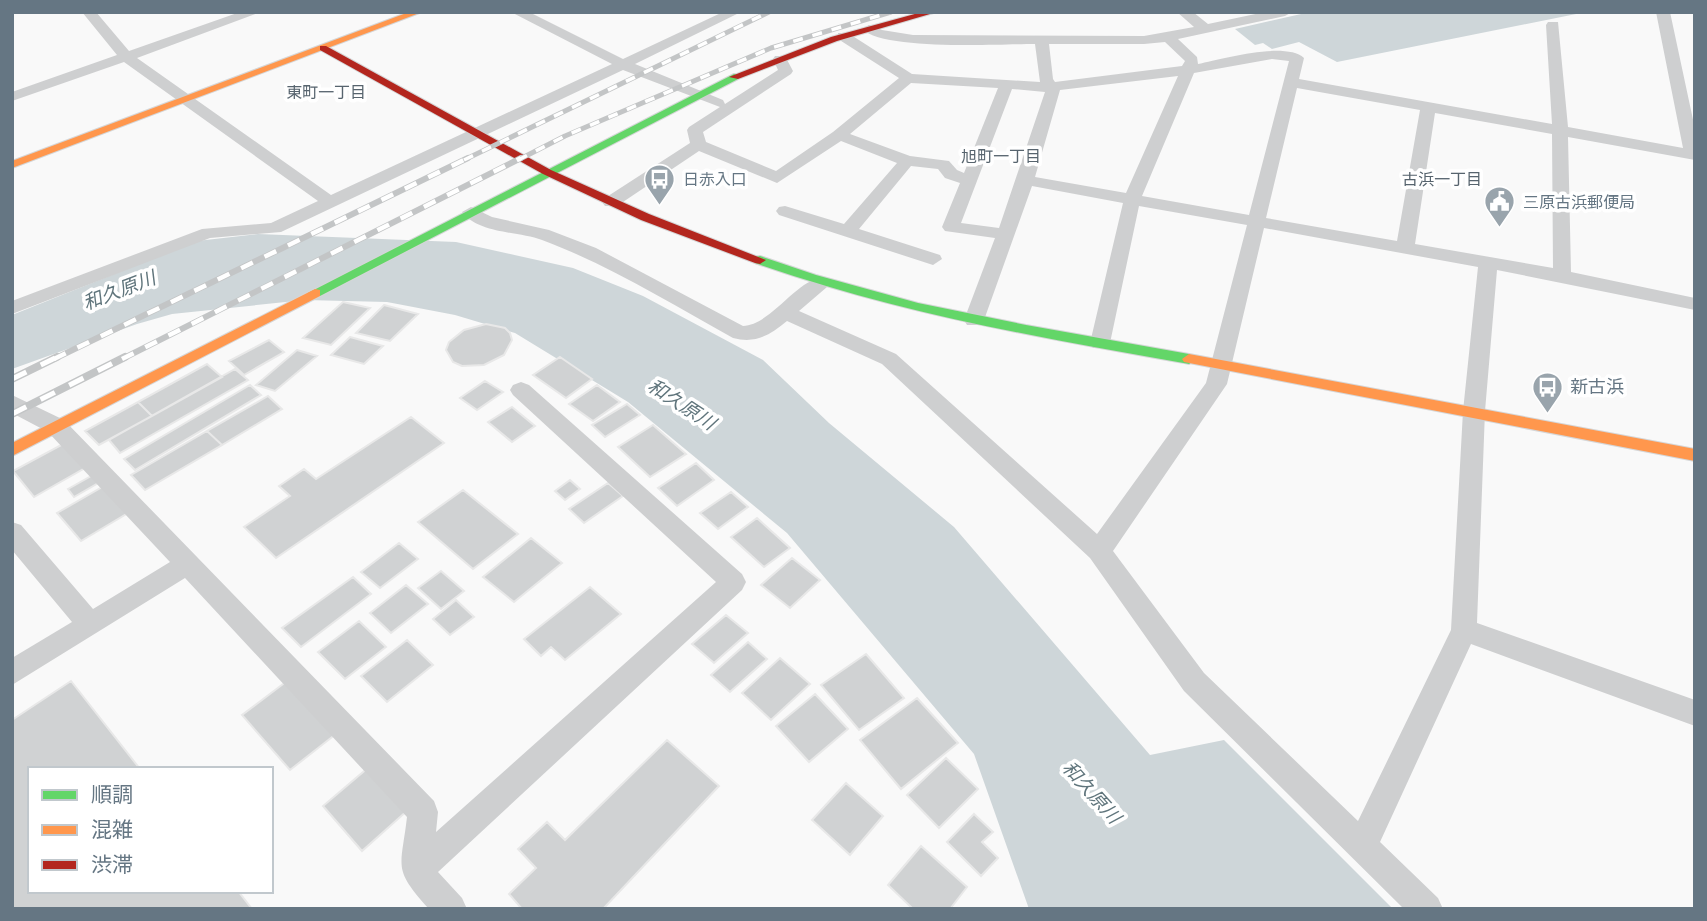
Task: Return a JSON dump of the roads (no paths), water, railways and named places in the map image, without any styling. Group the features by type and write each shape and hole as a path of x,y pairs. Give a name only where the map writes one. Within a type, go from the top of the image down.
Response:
{"street":[{"path":"89,12 126,57 330,202"},
{"path":"12,97 254,12"},
{"path":"12,165 418,12"},
{"path":"518,12 623,65 727,107"},
{"path":"12,308 208,233 275,229 734,12"},
{"path":"12,450 737,75 843,36 933,12"},
{"path":"1184,12 1205,29"},
{"path":"869,29 879,34 913,39 1042,41 1168,37 1285,12"},
{"path":"1290,82 1693,154 1663,12"},
{"path":"1553,25 1560,130 1562,276"},
{"path":"843,36 908,78 1050,87 1188,70 1272,55 1297,58 1216,384 1099,551"},
{"path":"1100,343 1132,199 1192,60 1168,37"},
{"path":"974,320 1026,180 1053,92 1046,79 1042,41"},
{"path":"323,48 547,172 611,202 820,283 974,320 1474,411 1695,455"},
{"path":"698,145 695,130 786,71 780,59"},
{"path":"698,145 777,178 839,135 908,78"},
{"path":"1005,234 951,227 1007,84"},
{"path":"1405,248 1427,107"},
{"path":"839,135 907,161 943,165 951,174 969,181"},
{"path":"611,202 698,145"},
{"path":"847,232 907,161"},
{"path":"1026,180 1562,276 1695,304"},
{"path":"785,211 933,259"},
{"path":"471,212 486,221 543,234 590,251 740,333 761,332 820,283"},
{"path":"1362,846 1464,630 1474,411 1488,263"},
{"path":"784,312 889,359 1099,551 1194,682 1427,909"},
{"path":"416,871 733,582 521,390"},
{"path":"12,403 57,425 423,812 416,871 451,909"},
{"path":"12,532 90,624"},
{"path":"12,673 187,564"},
{"path":"1464,630 1695,713"}],"water":[{"path":"1310,12 1586,12 1337,62 1299,42 1272,49 1263,43 1255,45 1235,29"},
{"name":"和久原川","path":"258,234 456,242 573,268 643,296 763,360 829,423 954,527 1150,755 1224,740 1393,909 1029,909 974,754 787,533 628,402 515,333 455,315 387,302 305,300 172,314 12,369 12,315 197,241"}],"railway":[{"path":"464,160 769,12"},
{"path":"518,160 565,136 771,48 891,12"},
{"path":"54,359 468,158"},
{"path":"122,359 521,158"},
{"path":"12,379 57,357"},
{"path":"12,414 125,357"}],"place":[{"name":"日赤入口","path":"660,206"},
{"name":"三原古浜郵便局","path":"1500,229"},
{"name":"新古浜","path":"1547,414"}],"district":[{"name":"東町一丁目","path":"326,92"},
{"name":"旭町一丁目","path":"1001,156"},
{"name":"古浜一丁目","path":"1442,179"}]}
